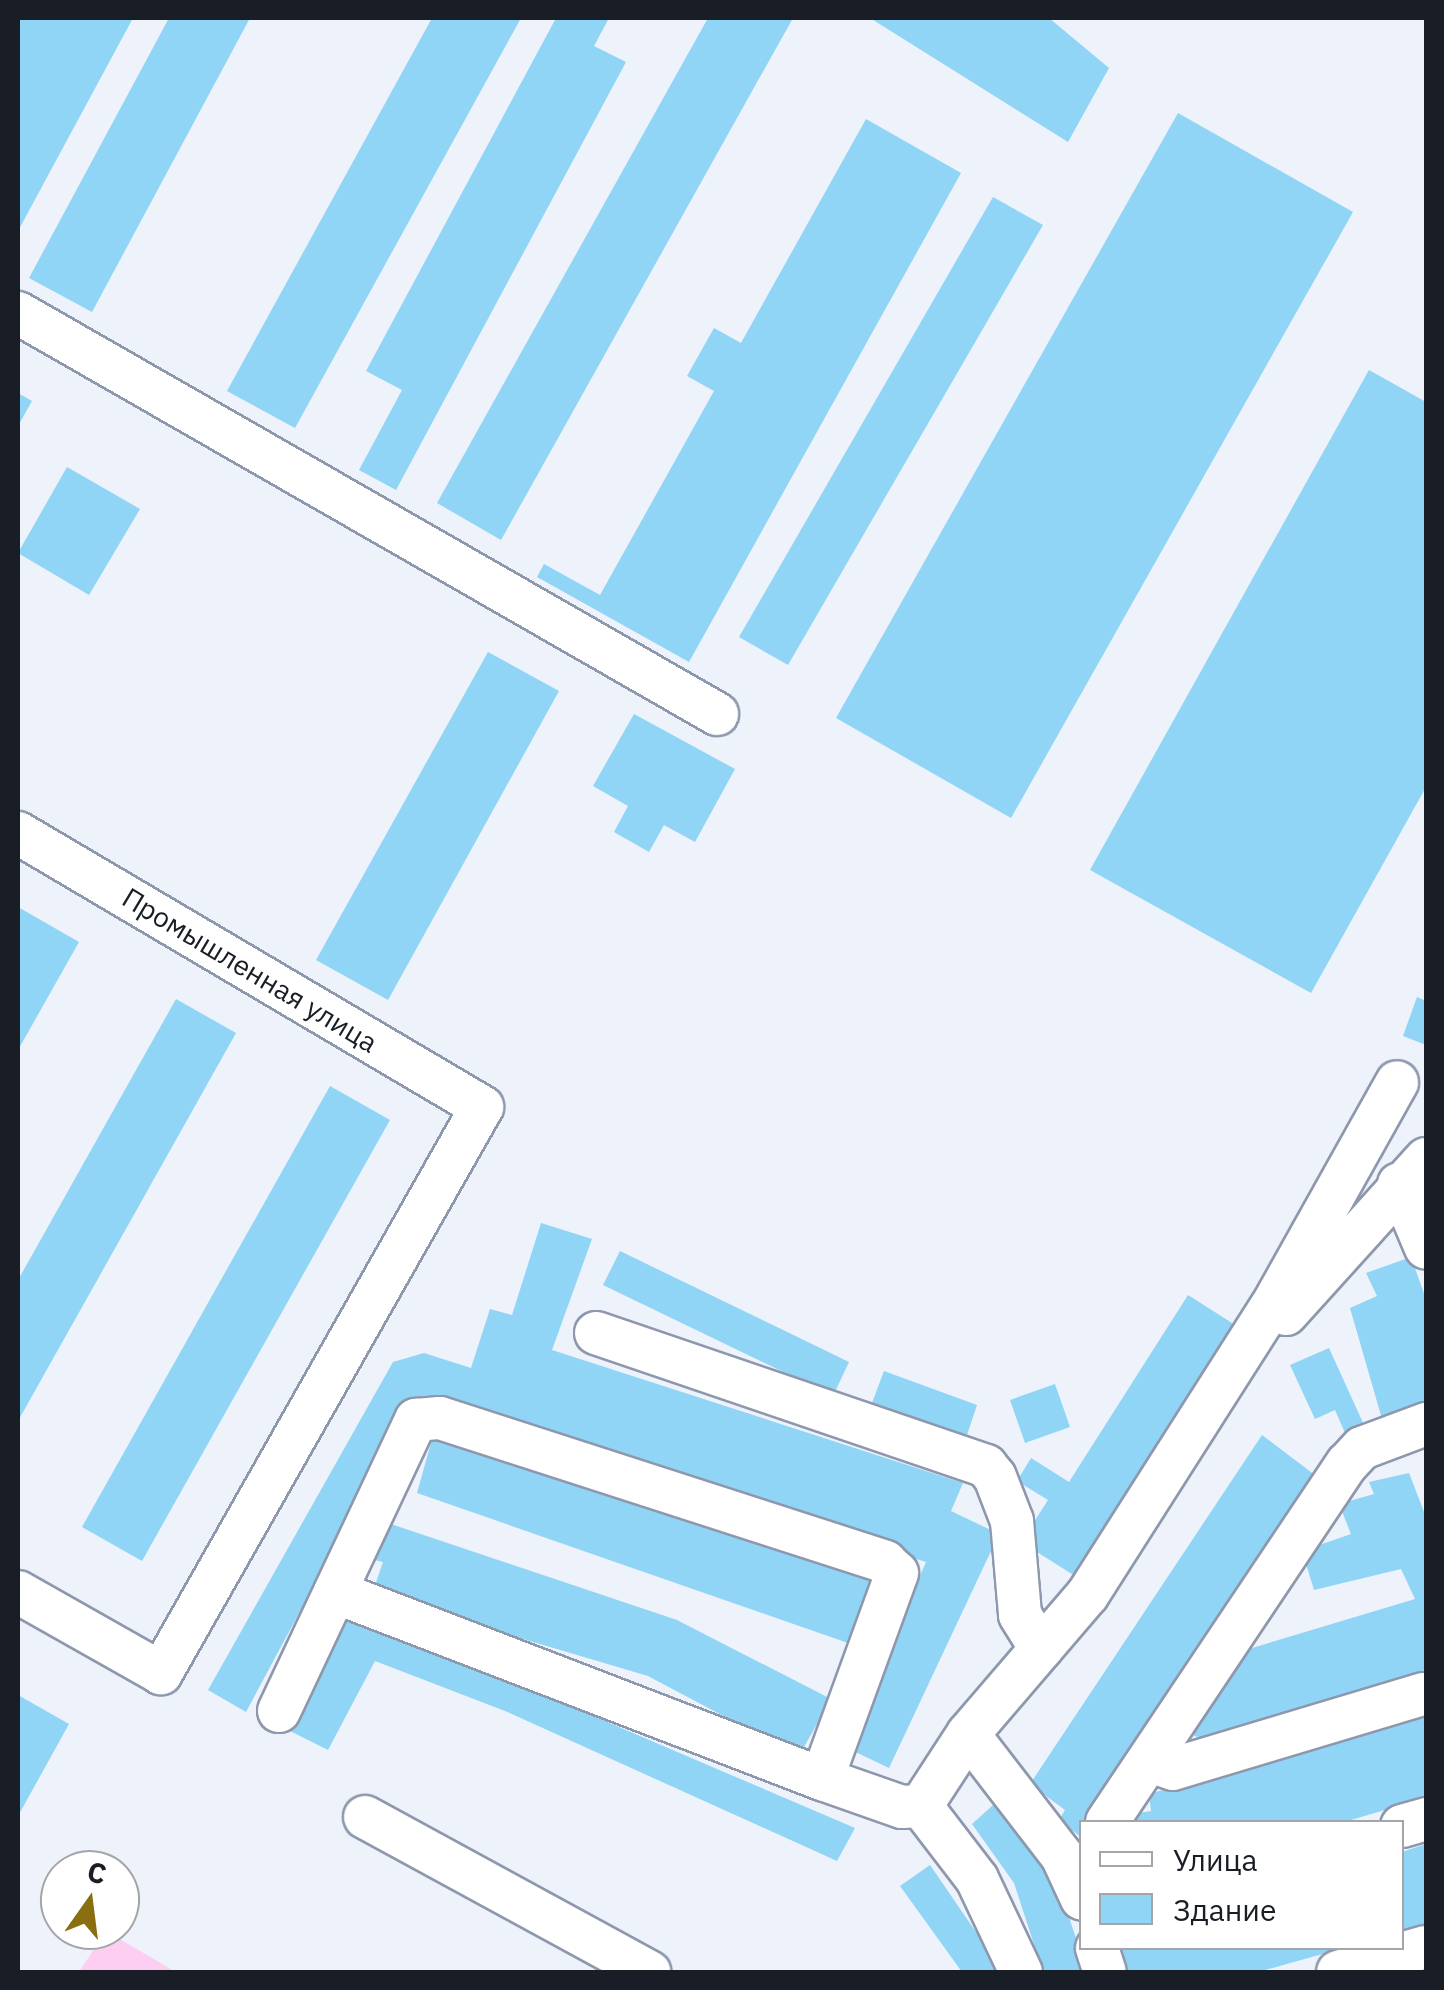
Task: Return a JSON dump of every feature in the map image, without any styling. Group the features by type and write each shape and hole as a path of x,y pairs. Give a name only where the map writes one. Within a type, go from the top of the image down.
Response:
{"street":[{"path":"18,313 716,714"},
{"name":"Промышленная улица","path":"18,833 482,1107 161,1673 18,1592"},
{"path":"921,1806 968,1734 1088,1594 1248,1345 1397,1082"},
{"path":"1248,1345 1293,1308 1413,1172"},
{"path":"1413,1172 1426,1248"},
{"path":"596,1333 986,1466 995,1476 1012,1521 1020,1615 1042,1649"},
{"path":"279,1712 416,1420 440,1418 885,1562 896,1572 822,1779"},
{"path":"1108,1820 1152,1762 1347,1464 1362,1448 1426,1424"},
{"path":"335,1592 822,1779 902,1807 921,1806"},
{"path":"1152,1762 1173,1768 1424,1694"},
{"path":"968,1734 1079,1881"},
{"path":"921,1806 977,1880 1022,1972"},
{"path":"365,1817 649,1972"},
{"path":"1338,1972 1426,1948"}],"shaded area":[{"path":"93,1950 138,1950 176,1972 79,1972"}],"building":[{"path":"18,18 133,18 18,231"},
{"path":"169,18 250,18 92,312 29,278"},
{"path":"432,18 521,18 295,428 227,391"},
{"path":"556,18 609,18 594,46 626,62 396,490 359,470 402,390 366,371"},
{"path":"708,18 793,18 501,540 437,503"},
{"path":"870,18 1049,18 1109,68 1068,142"},
{"path":"1178,113 1353,212 1011,818 836,718"},
{"path":"866,119 961,173 689,662 537,577 544,564 600,595 714,391 687,376 714,328 741,343"},
{"path":"993,197 1043,225 788,665 739,637"},
{"path":"1369,370 1426,402 1426,787 1311,993 1090,870"},
{"path":"18,393 32,401 18,426"},
{"path":"67,467 140,509 89,595 18,553"},
{"path":"488,652 559,691 388,1000 316,960"},
{"path":"634,714 735,769 695,842 664,825 649,852 614,832 628,806 593,786"},
{"path":"18,907 79,942 18,1050"},
{"path":"1417,997 1426,1001 1426,1045 1403,1036"},
{"path":"176,999 236,1033 18,1421 18,1280"},
{"path":"330,1086 390,1120 142,1561 82,1527"},
{"path":"541,1223 592,1239 552,1350 963,1483 951,1511 999,1534 889,1768 845,1747 926,1562 413,1400 246,1712 208,1690 393,1362 424,1353 471,1368 490,1309 512,1315"},
{"path":"620,1251 849,1362 833,1396 603,1285"},
{"path":"1411,1257 1426,1299 1426,1410 1384,1426 1350,1308 1377,1296 1366,1273"},
{"path":"1188,1295 1243,1330 1083,1581 1021,1542 1048,1500 1017,1481 1031,1458 1069,1482"},
{"path":"1329,1348 1364,1425 1345,1433 1335,1410 1315,1419 1290,1365"},
{"path":"884,1371 977,1405 966,1438 872,1403"},
{"path":"1055,1384 1070,1427 1025,1443 1010,1400"},
{"path":"434,1432 871,1578 848,1643 417,1493"},
{"path":"1262,1435 1324,1482 1096,1820 1079,1820 1079,1836 1059,1820 1065,1810 1030,1784"},
{"path":"1409,1473 1426,1517 1426,1677 1212,1740 1194,1736 1196,1715 1252,1648 1415,1599 1401,1569 1314,1590 1302,1551 1351,1534 1339,1504 1374,1494 1369,1482"},
{"path":"382,1521 677,1620 831,1699 799,1756 648,1676 372,1594 383,1562 370,1559"},
{"path":"350,1610 855,1828 837,1861 505,1711 375,1661 328,1750 290,1731"},
{"path":"18,1695 69,1724 18,1816"},
{"path":"1426,1714 1426,1798 1351,1820 1134,1820 1132,1814 1151,1811 1149,1794"},
{"path":"1002,1797 1053,1868 1087,1972 1043,1972 1014,1883 972,1824"},
{"path":"1426,1844 1426,1923 1404,1929 1404,1851"},
{"path":"930,1865 999,1972 962,1972 900,1886"},
{"path":"1121,1950 1336,1950 1258,1972 1128,1972"}]}
